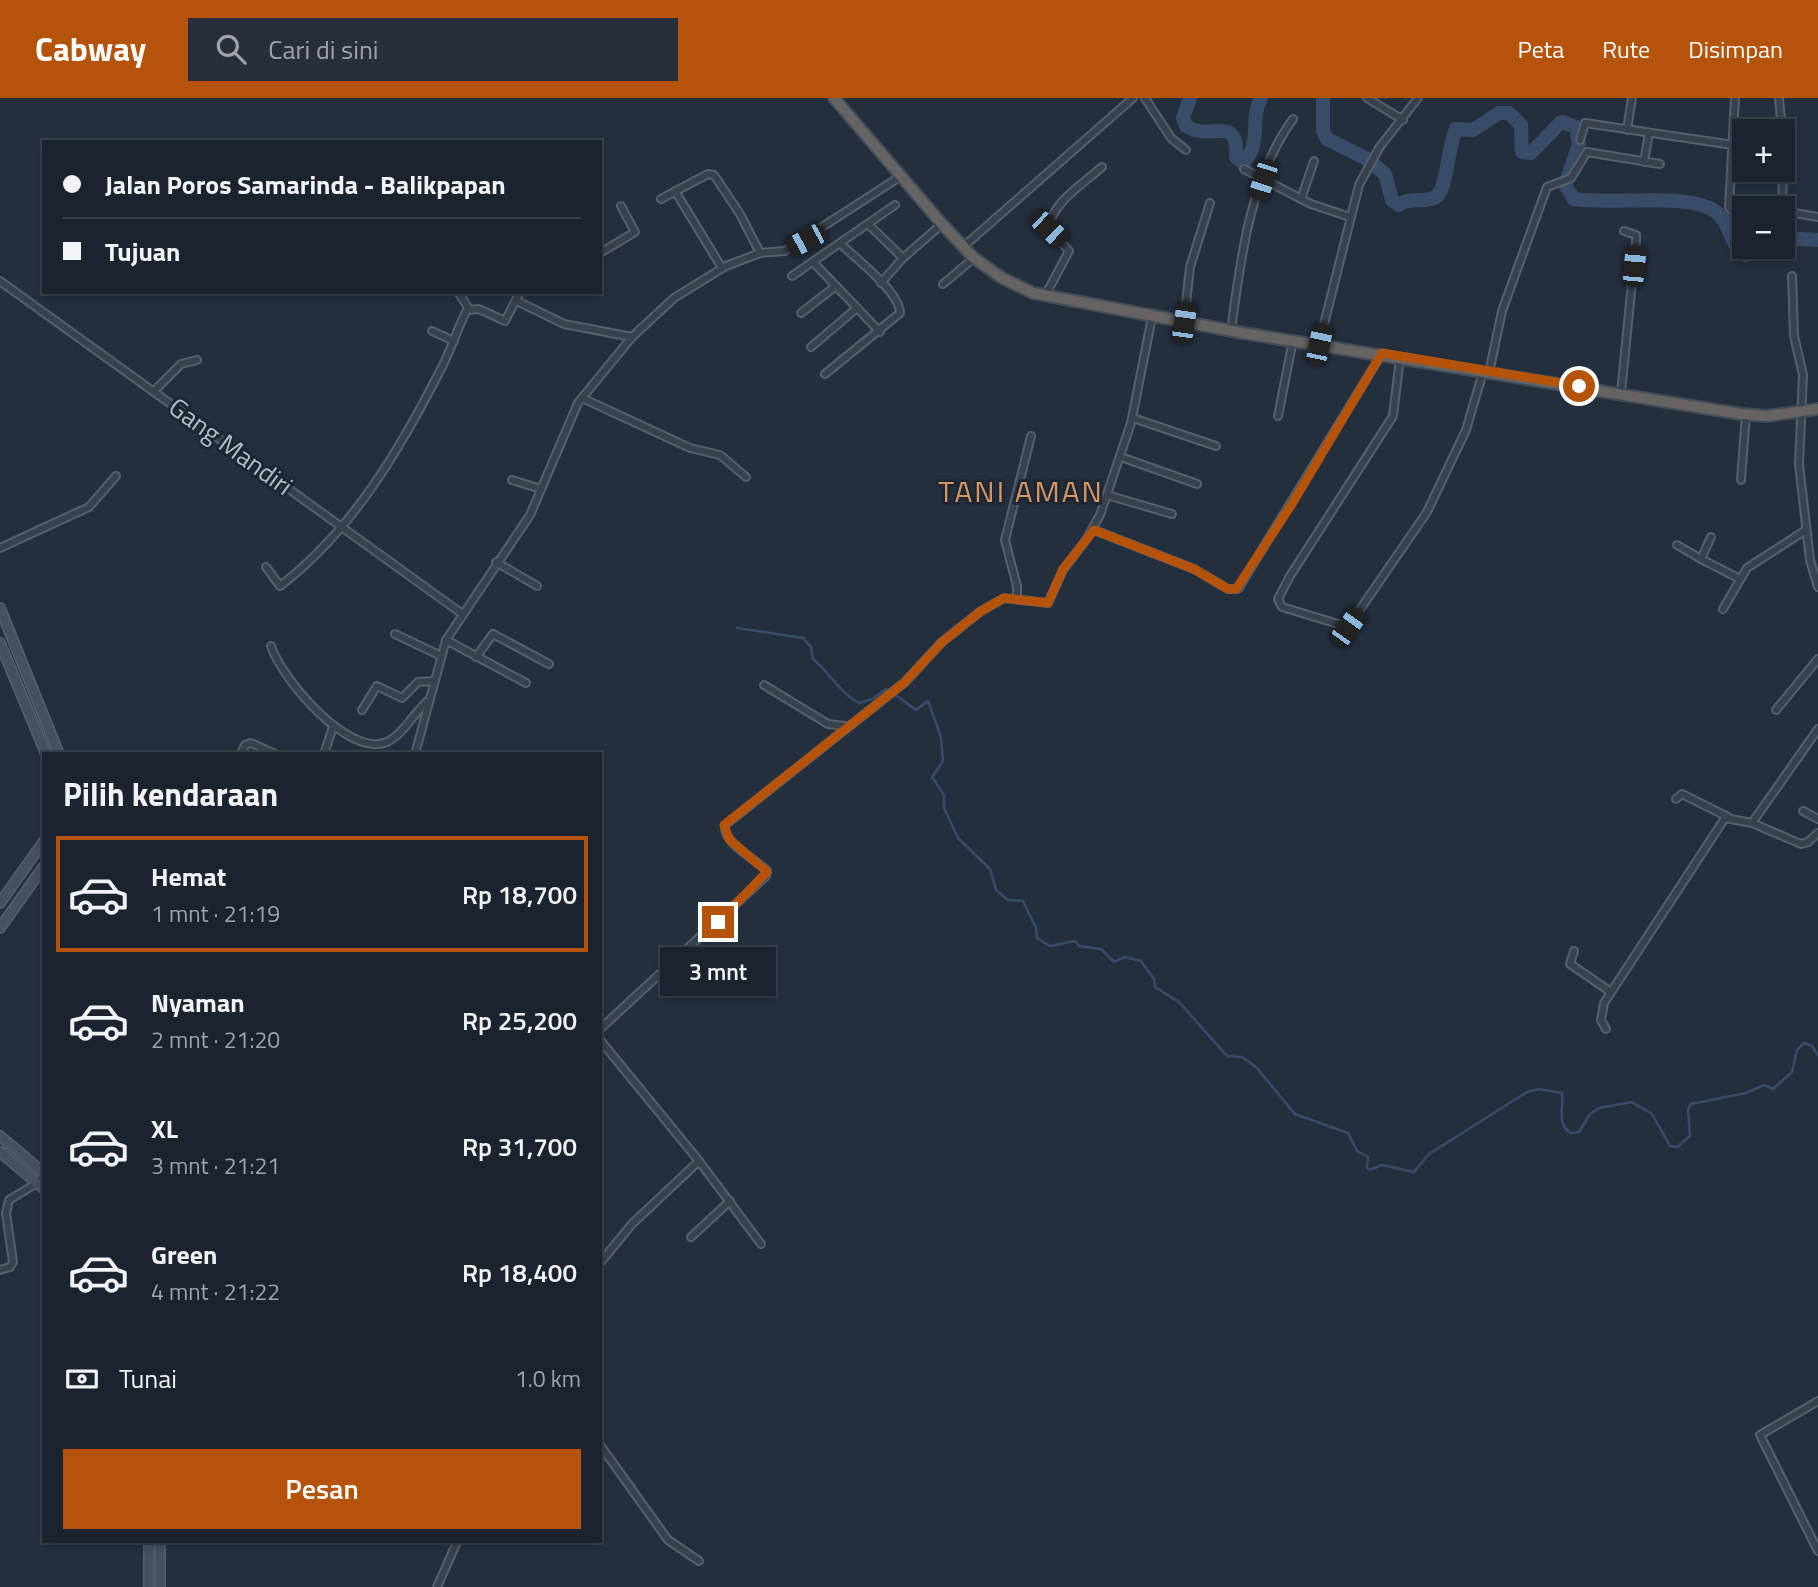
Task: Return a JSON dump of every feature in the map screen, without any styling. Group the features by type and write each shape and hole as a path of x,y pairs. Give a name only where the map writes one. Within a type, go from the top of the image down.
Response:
{"highway":[{"path":"834,98 974,258 1002,278 1045,296 1231,331 1382,353 1746,414 1799,413 1818,409"}],"main road":[{"path":"0,608 58,752"},
{"path":"0,643 45,752"},
{"path":"0,903 42,844"},
{"path":"0,928 42,869"},
{"path":"0,1136 42,1172"},
{"path":"0,1152 40,1186"},
{"path":"149,1543 149,1587"},
{"path":"160,1543 160,1587"}],"street":[{"path":"963,247 1133,98"},
{"path":"1145,98 1171,138 1186,150"},
{"path":"1367,98 1403,120"},
{"path":"1319,344 1350,217 1367,167 1418,98"},
{"path":"1627,130 1632,98"},
{"path":"1734,119 1735,98"},
{"path":"1779,98 1781,119"},
{"path":"1231,331 1239,273 1263,180 1280,139 1293,119"},
{"path":"1580,140 1585,123 1732,145"},
{"path":"1644,162 1649,133"},
{"path":"1400,357 1393,416 1290,576 1278,599 1282,607 1348,627 1427,512 1466,430 1486,372 1502,311 1547,187 1573,175 1587,152 1660,164"},
{"path":"1732,160 1729,207 1732,211"},
{"path":"1301,199 1314,161"},
{"path":"1045,296 1069,251 1049,229 1049,220 1055,210 1102,167"},
{"path":"1244,169 1301,199 1350,217"},
{"path":"661,199 708,174 714,175 740,214 760,253"},
{"path":"416,752 446,640 461,613 530,515 568,419 632,337 674,298 722,268 760,253 785,251 806,240 901,176"},
{"path":"676,191 722,268"},
{"path":"1184,322 1190,267 1210,203"},
{"path":"792,276 895,205"},
{"path":"602,252 635,232 621,206"},
{"path":"1795,212 1818,217"},
{"path":"868,224 903,258"},
{"path":"881,282 903,258 942,224"},
{"path":"1621,393 1636,242 1636,235 1624,231"},
{"path":"825,374 880,332 898,316 900,309 881,282 841,244"},
{"path":"943,284 974,258"},
{"path":"813,262 880,332"},
{"path":"1792,276 1794,336 1803,375 1799,413 1799,464 1813,577 1818,587"},
{"name":"Gang Mandiri","path":"0,281 461,613"},
{"path":"801,313 836,286"},
{"path":"459,294 469,309"},
{"path":"469,309 479,309 505,321 519,294"},
{"path":"517,300 564,324 632,337"},
{"path":"811,347 857,308"},
{"path":"266,567 280,586 343,528 396,451 469,309"},
{"path":"602,1027 766,876 760,863 729,839 724,825 915,674 962,625 1001,599 1048,603 1063,569 1094,530 1121,457 1133,418 1152,317"},
{"path":"432,331 454,341"},
{"path":"1279,416 1293,340"},
{"path":"1094,530 1194,569 1228,589 1238,589 1382,353"},
{"path":"154,391 181,364 197,360"},
{"path":"582,398 690,448 720,455 746,477"},
{"path":"1741,480 1746,414"},
{"path":"1133,418 1216,446"},
{"path":"1017,600 1016,579 1005,540 1031,436"},
{"path":"1121,457 1197,484"},
{"path":"0,548 89,507 116,476"},
{"path":"512,480 541,489"},
{"path":"1107,495 1172,514"},
{"path":"1723,609 1747,568 1806,530"},
{"path":"1701,559 1711,537"},
{"path":"1677,545 1740,579"},
{"path":"496,562 537,586"},
{"path":"395,634 441,656"},
{"path":"476,657 493,634 549,664"},
{"path":"446,640 526,683"},
{"path":"271,646 278,665 333,727 366,743 383,743 395,737 430,699"},
{"path":"1776,710 1817,663"},
{"path":"362,710 377,686 401,698 418,682 435,681"},
{"path":"764,685 828,724 847,726"},
{"path":"325,752 333,727"},
{"path":"1752,823 1818,729"},
{"path":"243,752 245,746 251,743 271,752"},
{"path":"1676,799 1682,794 1690,796 1728,817 1752,823 1801,844 1808,842 1818,833"},
{"path":"1803,811 1818,819"},
{"path":"1606,1029 1602,1010 1611,992 1721,822 1728,817"},
{"path":"1574,951 1570,964 1611,992"},
{"path":"602,1042 699,1161 761,1244"},
{"path":"602,1261 632,1224 699,1161"},
{"path":"0,1270 10,1267 13,1262 6,1213 9,1200 40,1186"},
{"path":"691,1237 730,1201"},
{"path":"1818,1401 1765,1430 1760,1436 1818,1551"},
{"path":"602,1448 668,1540 699,1561"},
{"path":"437,1587 457,1543"}],"waterway":[{"path":"1190,98 1183,118 1186,126 1195,130 1228,132 1236,144 1236,157 1243,163 1253,148 1256,115 1261,98"},
{"path":"1323,98 1323,131 1327,139 1365,158 1385,174 1392,200 1399,205 1408,201 1431,199 1440,193 1456,129 1473,130 1499,113 1509,113 1521,125 1522,152 1531,153 1561,122 1576,127 1579,144 1565,185 1574,199 1667,200 1702,205 1720,216 1732,237"},
{"path":"1795,239 1818,240"},
{"path":"737,628 803,638 811,647 813,659 846,694 859,703 872,699 886,689 916,710 928,701 941,737 943,761 932,777 944,795 944,808 958,838 990,869 996,890 1008,900 1023,901 1036,928 1037,938 1050,946 1075,941 1079,946 1101,949 1114,962 1125,957 1141,961 1154,979 1155,987 1179,1002 1227,1056 1242,1057 1256,1067 1295,1114 1348,1133 1357,1151 1368,1157 1367,1168 1370,1170 1382,1165 1414,1172 1429,1154 1527,1092 1539,1089 1562,1093 1562,1121 1571,1133 1579,1132 1590,1114 1599,1108 1632,1102 1652,1114 1670,1146 1677,1147 1690,1136 1688,1109 1691,1104 1746,1093 1764,1085 1773,1089 1792,1072 1797,1050 1804,1043 1812,1046 1818,1055"}],"district":[{"name":"TANI AMAN","path":"1021,491"}],"route":[{"path":"718,922 767,872 760,863 729,839 723,829 724,825 883,696 915,674 942,642 981,611 1009,597 1048,603 1063,569 1094,530 1194,569 1234,590 1241,586 1357,399 1382,353 1579,386"}]}
